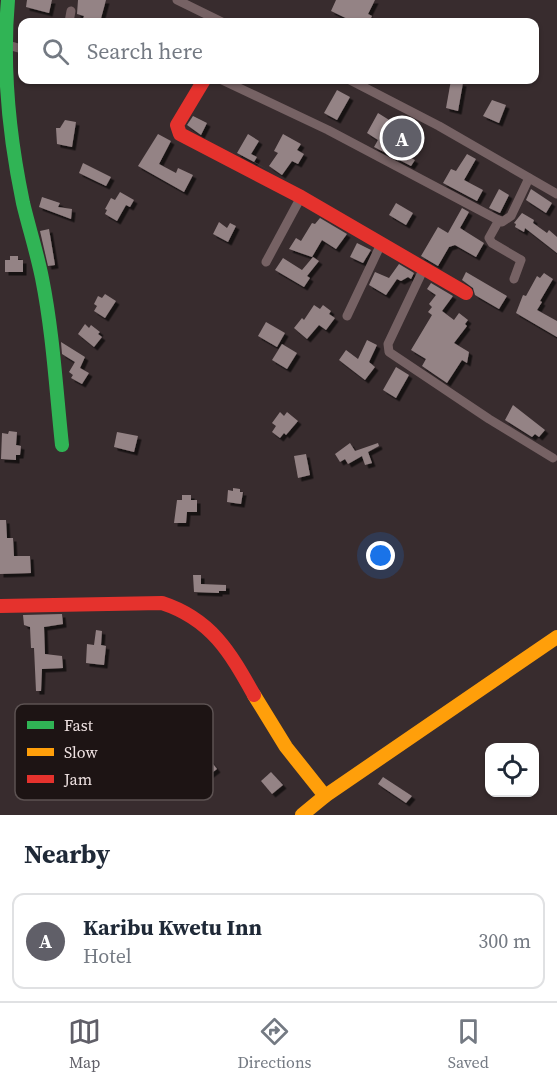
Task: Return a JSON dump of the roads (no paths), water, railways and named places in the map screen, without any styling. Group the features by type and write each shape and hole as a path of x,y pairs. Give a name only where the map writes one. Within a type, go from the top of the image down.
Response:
{"street":[{"path":"8,0 4,44 5,80 23,202 42,278 50,326 62,445"},
{"path":"177,0 214,18"},
{"path":"70,18 71,11"},
{"path":"4,44 18,48"},
{"path":"202,84 179,122 177,132 301,197 466,293"},
{"path":"230,84 328,130 505,222 511,216 528,178"},
{"path":"358,84 439,126 557,194"},
{"path":"266,262 301,197"},
{"path":"499,220 489,238 521,260 513,279"},
{"path":"347,316 381,244"},
{"path":"424,268 388,344 389,352 552,458"},
{"path":"0,606 162,603 177,606 190,613 214,635 285,747 325,796"},
{"path":"302,815 325,796 557,638"}],"place":[{"name":"Karibu Kwetu Inn","path":"402,138"}]}
